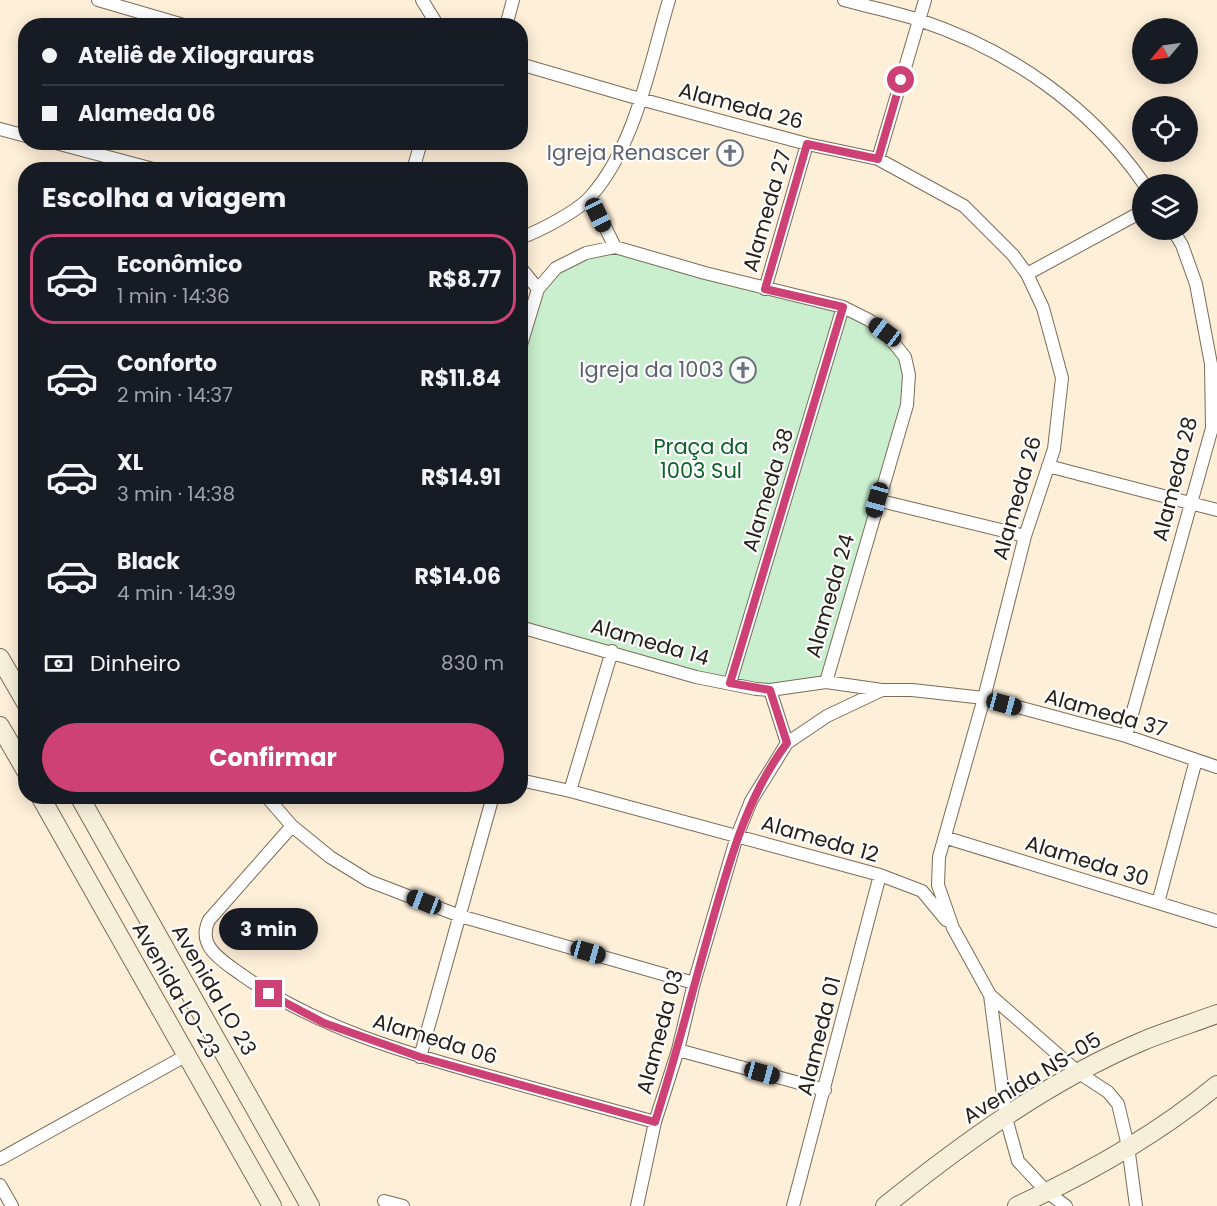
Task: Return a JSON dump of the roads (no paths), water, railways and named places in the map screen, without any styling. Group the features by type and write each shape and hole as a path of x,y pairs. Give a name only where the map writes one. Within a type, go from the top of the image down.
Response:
{"street":[{"path":"98,0 160,18"},
{"path":"422,0 433,18"},
{"path":"508,18 513,0"},
{"path":"528,234 557,219 590,197 627,136 669,0"},
{"path":"844,0 919,20 975,42 1039,79 1077,107 1137,174"},
{"path":"878,159 925,0"},
{"name":"Alameda 26","path":"528,66 807,144 878,159 964,206 1013,255 1026,274 1043,308 1062,378 1054,449 1025,536 984,698 939,857 938,885 953,928"},
{"path":"0,129 18,134"},
{"name":"Alameda 27","path":"765,289 807,144"},
{"path":"73,150 105,162"},
{"path":"528,322 538,289 556,268 570,260 615,247 590,197"},
{"path":"1026,274 1132,217"},
{"name":"Alameda 28","path":"1126,736 1212,428 1211,364 1196,284 1179,240"},
{"name":"Alameda 24","path":"615,247 765,289 843,307 869,320 885,332 905,357 909,375 907,405 877,500 826,682 882,690 912,690 984,698"},
{"path":"528,277 538,289"},
{"name":"Alameda 38","path":"730,683 843,307"},
{"path":"1048,466 1217,510"},
{"path":"877,500 1025,536"},
{"name":"Alameda 14","path":"528,629 612,651 696,677 770,690 826,682"},
{"path":"570,791 612,651"},
{"path":"0,658 18,689"},
{"path":"770,690 787,743 827,716 882,690"},
{"name":"Alameda 37","path":"984,698 1126,736 1217,767"},
{"path":"0,726 18,757"},
{"name":"Alameda 03","path":"637,1206 655,1122 678,1050 694,983 737,836 751,801 787,743"},
{"path":"1158,903 1196,760"},
{"name":"Alameda 12","path":"528,782 570,791 880,875 921,891 953,928"},
{"name":"Avenida LO-23","path":"45,804 272,1206"},
{"name":"Avenida LO 23","path":"84,804 310,1206"},
{"path":"273,804 292,826 330,857 369,881 460,916 694,983"},
{"path":"420,1057 491,804"},
{"name":"Alameda 06","path":"292,826 209,920 204,935 205,941 219,958 269,994 324,1023 420,1057 655,1122"},
{"name":"Alameda 30","path":"946,838 1217,921"},
{"name":"Alameda 01","path":"793,1206 880,875"},
{"path":"953,928 990,995 1078,1073 1108,1092 1118,1104 1128,1146 1136,1206"},
{"path":"990,995 1006,1118 1018,1161 1047,1192 1066,1206"},
{"name":"Avenida NS-05","path":"885,1206 948,1155 1078,1073 1143,1041 1217,1014"},
{"path":"678,1050 825,1090"},
{"path":"0,1159 187,1055"},
{"path":"1017,1206 1047,1192 1186,1112 1217,1085"},
{"path":"0,1185 12,1206"},
{"path":"384,1202 403,1206"}],"place":[{"name":"Igreja Renascer","path":"730,153"},
{"name":"Igreja da 1003","path":"743,370"}],"park label":[{"name":"Praça da 1003 Sul","path":"701,459"}]}
